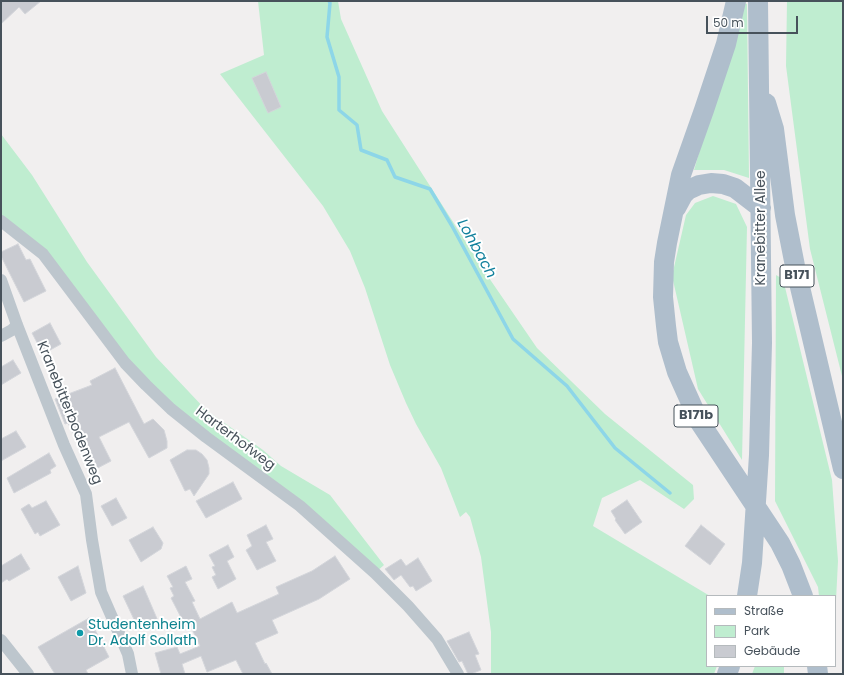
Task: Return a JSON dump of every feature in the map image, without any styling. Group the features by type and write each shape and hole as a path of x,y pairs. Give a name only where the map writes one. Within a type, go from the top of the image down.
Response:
{"main road":[{"name":"B171b","path":"736,1 726,44 681,175 673,212 664,262 663,296 668,342 677,372 692,408 704,431 780,543 791,565 803,595"},
{"name":"Kranebitter Allee","path":"747,595 752,563 759,454 762,343 758,1"},
{"name":"B171","path":"760,83 774,129 779,176 788,234 843,469"},
{"name":"B171b","path":"673,212 683,195 688,190 699,185 711,183 723,184 735,188 761,208"}],"street":[{"name":"Harterhofweg","path":"1,222 43,254 125,363 146,385 171,409 206,437 300,506 375,573 408,606 437,639 458,674"},
{"name":"Kranebitterbodenweg","path":"1,280 64,446 86,494 101,592 128,654 132,674"},
{"path":"1,336 12,330 17,325"},
{"path":"1,640 28,674"}],"green space":[{"path":"258,1 338,1 341,19 382,111 487,275 537,348 605,414 693,485 694,499 684,509 640,480 602,498 593,526 708,595 706,595 706,667 717,667 714,674 491,674 491,632 481,557 470,517 466,512 460,517 441,468 406,403 390,365 365,288 350,251 323,206 220,74 264,55"},
{"path":"787,1 843,1 843,380 810,249 786,66"},
{"path":"743,3 747,4 749,178 724,170 694,170"},
{"path":"1,134 32,175 87,262 156,357 206,410 263,450 281,466 330,495 384,565 375,573 146,385 43,254 1,221"},
{"path":"713,196 736,204 747,227 742,460 698,389 672,276 686,215 695,203"},
{"path":"776,275 783,279 832,480 838,561 836,600 836,595 819,595 818,587 775,501"},
{"path":"755,667 784,667 784,674 752,674"}],"building":[{"path":"1,1 41,1 25,14 19,7 1,24"},
{"path":"266,72 281,107 268,113 252,78"},
{"path":"18,244 26,260 30,259 46,291 24,302 1,256 1,252"},
{"path":"50,323 61,344 43,354 32,333"},
{"path":"13,360 21,373 1,385 1,367"},
{"path":"115,368 144,424 153,419 164,430 167,448 149,458 129,422 99,437 111,461 92,471 68,423 65,424 55,399 92,385 90,381"},
{"path":"16,431 26,447 1,461 1,439"},
{"path":"187,450 196,450 202,454 207,460 209,468 209,474 194,496 190,489 185,491 170,460"},
{"path":"49,453 56,466 50,470 51,473 14,493 7,478"},
{"path":"233,482 242,499 206,518 196,501"},
{"path":"116,498 127,518 112,526 101,506"},
{"path":"627,500 642,522 625,534 615,520 616,519 611,511"},
{"path":"46,501 60,525 40,536 38,532 35,534 21,509 29,504 32,508"},
{"path":"266,525 273,539 266,542 276,561 257,570 246,550 252,546 247,535"},
{"path":"701,525 725,544 710,565 685,546"},
{"path":"153,527 163,543 161,549 141,562 129,540"},
{"path":"228,545 234,557 227,561 236,579 218,589 212,577 216,575 212,567 215,566 209,555"},
{"path":"21,554 30,569 9,581 7,579 1,583 1,566"},
{"path":"335,556 350,579 319,599 272,620 278,633 255,643 265,664 266,663 272,674 243,674 236,660 207,672 201,656 182,664 185,674 161,674 155,653 177,647 180,654 200,646 190,625 186,627 171,598 174,596 170,588 173,587 167,576 186,566 192,579 185,582 195,601 192,602 200,619 232,602 237,613 279,594 276,587 312,571"},
{"path":"418,558 432,581 416,591 413,586 410,587 401,575 394,580 385,569 401,559 406,566"},
{"path":"78,566 86,593 71,601 58,577"},
{"path":"143,586 158,621 139,630 123,596"},
{"name":"Studentenheim Dr. Adolf Sollath","path":"89,618 109,657 86,670 88,674 55,674 38,647"},
{"path":"469,632 479,654 475,655 481,670 471,674 468,674 462,661 459,662 447,641"}],"waterway":[{"name":"Lohbach","path":"329,1 327,37 339,77 339,110 357,125 361,150 387,160 395,177 430,189 452,226 513,339 567,386 615,448 670,493"}],"place":[{"name":"Studentenheim Dr. Adolf Sollath","path":"80,633"}]}
